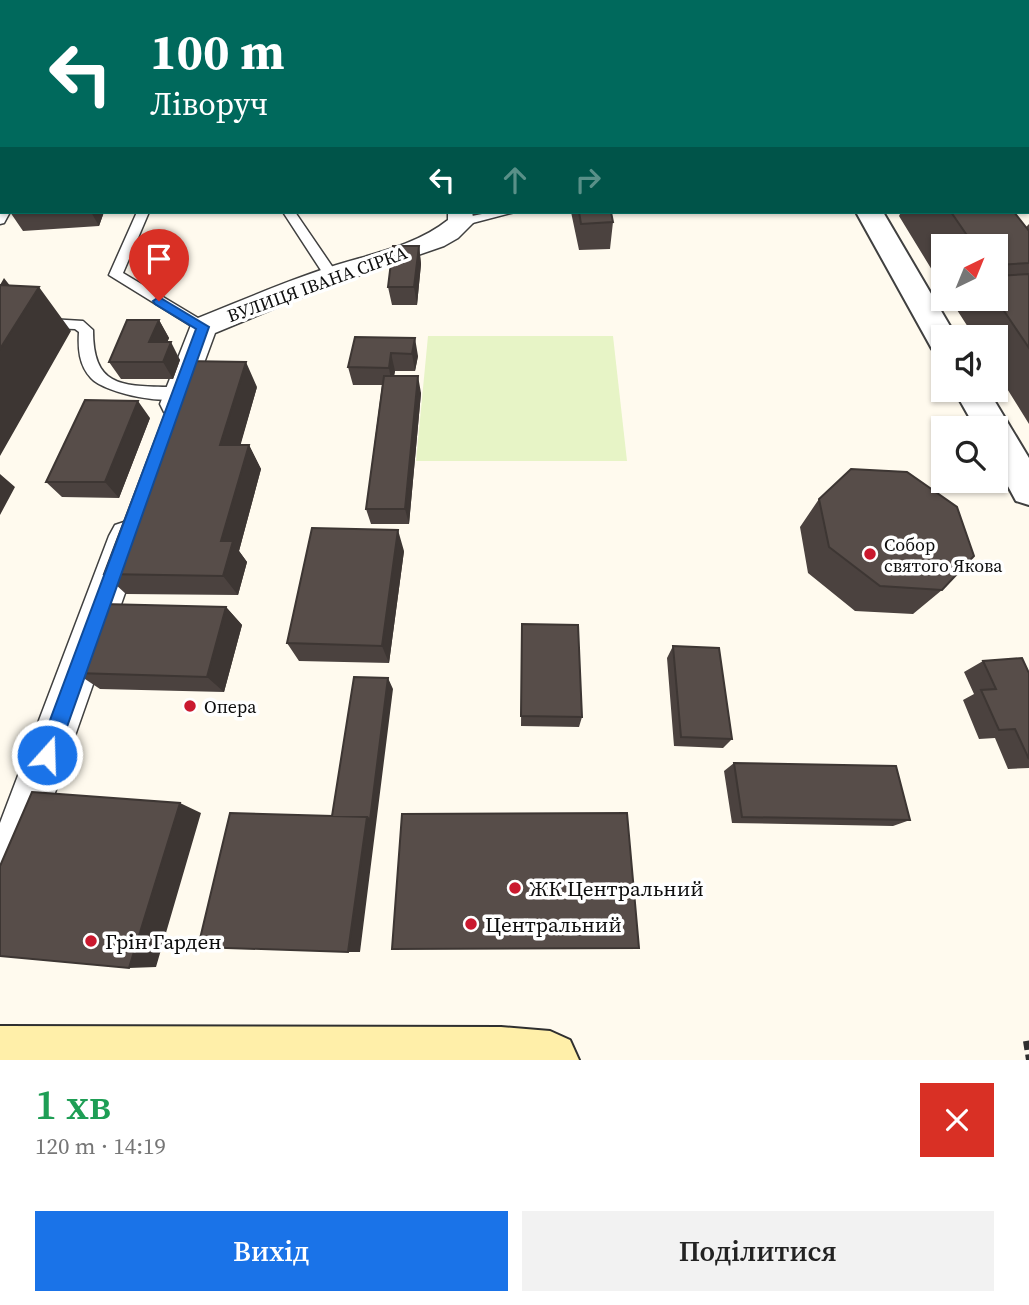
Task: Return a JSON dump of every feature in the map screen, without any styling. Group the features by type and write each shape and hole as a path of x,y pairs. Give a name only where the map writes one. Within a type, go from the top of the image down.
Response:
{"main road":[{"path":"0,1055 517,1059"}],"street":[{"path":"870,214 934,325"},
{"name":"ВУЛИЦЯ ІВАНА СІРКА","path":"203,327 331,275 434,241 451,233 461,217"},
{"path":"165,432 203,327"},
{"path":"1008,454 1029,490"},
{"path":"0,884 136,509"}],"lane":[{"path":"143,214 116,275 203,327"},
{"path":"290,214 331,275"},
{"path":"461,217 490,214"},
{"path":"0,321 84,326 89,364 108,383 133,391 179,393"}],"path":[{"path":"1026,1041 1029,1060"}],"green space":[{"path":"428,336 613,336 627,461 416,461"}],"building":[{"path":"579,214 611,214 613,222 581,224"},
{"path":"952,214 1016,214 1029,231 1029,263 1008,264 1008,234 966,234"},
{"path":"393,246 419,246 414,287 388,287"},
{"path":"1029,274 1029,348 1005,312 1008,312 1008,275"},
{"path":"0,285 39,287 0,349"},
{"path":"127,320 159,320 149,342 171,342 163,362 109,362"},
{"path":"355,337 415,338 412,354 391,353 389,368 348,367"},
{"path":"185,361 246,362 220,445 249,445 221,541 233,541 223,576 104,574"},
{"path":"384,376 418,376 405,509 366,509"},
{"path":"85,400 138,401 105,482 46,482"},
{"path":"851,469 907,472 931,489 931,493 937,493 957,507 974,556 942,590 880,586 829,547 819,499"},
{"path":"312,528 398,530 382,646 287,643"},
{"path":"103,604 226,607 207,677 76,673"},
{"path":"522,624 578,625 582,717 521,716"},
{"path":"673,646 719,648 732,739 681,737"},
{"path":"1022,658 1029,673 1029,759 1015,729 999,730 981,690 996,689 983,661"},
{"path":"354,677 388,678 370,820 367,817 332,816"},
{"path":"734,763 896,766 910,820 742,817"},
{"path":"32,792 180,803 129,968 0,956 0,866"},
{"path":"230,813 367,817 348,952 198,947"},
{"name":"ЖК Центральний","path":"627,813 639,948 392,949 402,814"}],"place":[{"name":"Собор святого Якова","path":"870,554"},
{"name":"Опера","path":"190,706"},
{"name":"ЖК Центральний","path":"515,888"},
{"name":"Центральний","path":"471,924"},
{"name":"Грін Гарден","path":"91,941"}],"route":[{"path":"47,755 203,327 159,301"}]}
